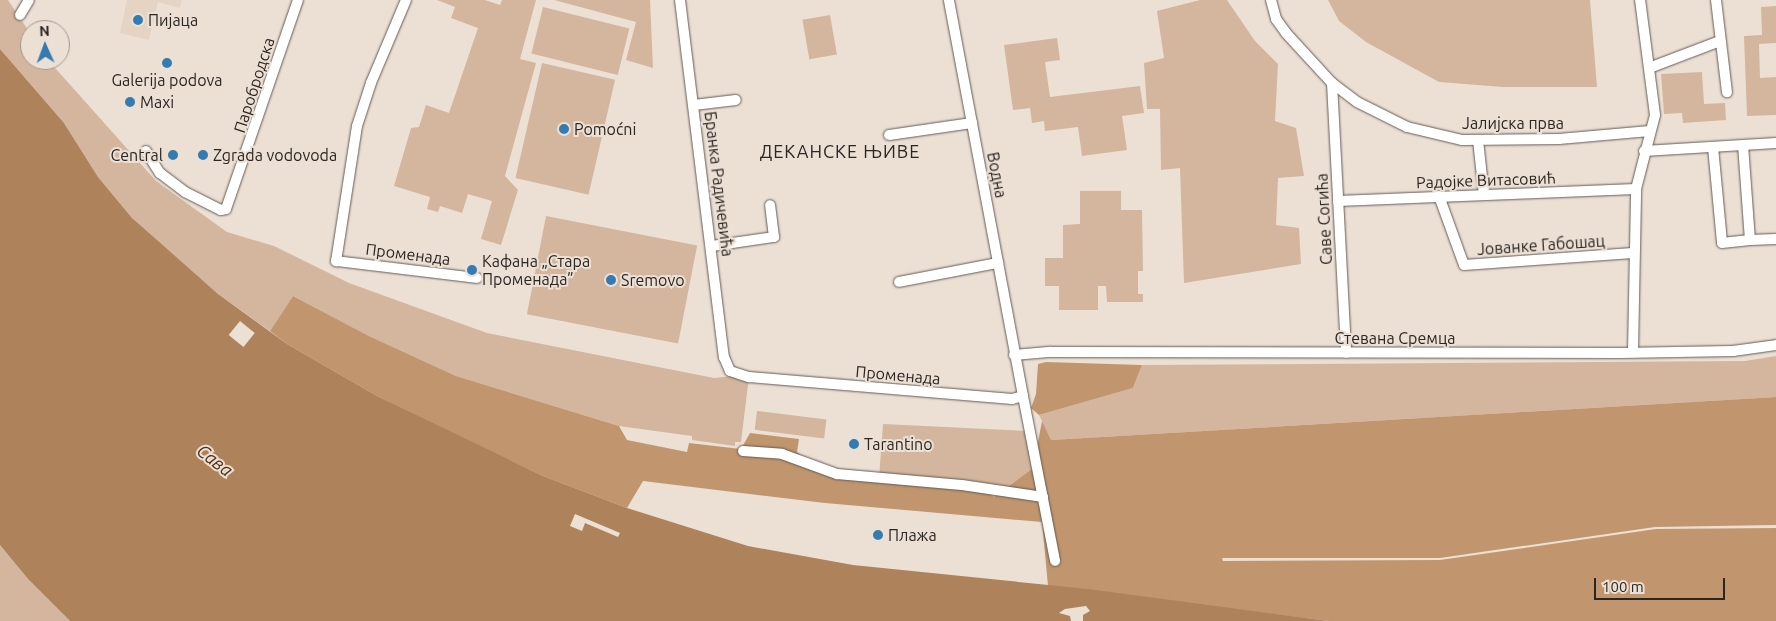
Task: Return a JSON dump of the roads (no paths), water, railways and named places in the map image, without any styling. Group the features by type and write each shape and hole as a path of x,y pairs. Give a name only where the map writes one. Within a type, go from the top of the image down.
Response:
{"street":[{"path":"20,15 29,0"},
{"name":"Паробродска","path":"146,151 155,168 185,192 221,210 227,208 298,0"},
{"name":"Променада","path":"406,0 371,83 357,126 336,261 477,278"},
{"name":"Бранка Радичевића","path":"680,0 712,246 724,357 730,371"},
{"name":"Водна","path":"949,0 1014,355"},
{"name":"Јалијска прва","path":"1271,0 1276,18 1286,33 1332,83 1395,123 1448,138 1478,140 1559,139 1650,131"},
{"path":"1633,352 1633,254 1636,190 1644,151 1655,115 1640,0"},
{"path":"1716,0 1727,92"},
{"path":"1649,68 1720,41"},
{"name":"Саве Согића","path":"1332,83 1346,353"},
{"path":"694,105 736,100"},
{"path":"888,135 972,123"},
{"path":"1478,140 1484,195"},
{"path":"1644,151 1776,143"},
{"path":"1743,145 1750,240"},
{"path":"1714,147 1722,243 1776,239"},
{"name":"Радојке Витасовић","path":"1338,201 1636,190"},
{"name":"Јованке Габошац","path":"1439,196 1464,265 1633,254"},
{"path":"712,246 774,237 770,205"},
{"path":"899,282 998,263"},
{"name":"Стевана Сремца","path":"1014,355 1051,352 1733,351 1776,346"},
{"path":"1014,355 1055,561"},
{"name":"Променада","path":"730,371 749,377 1001,399 1023,396"},
{"path":"743,451 782,454 837,474 952,484 1042,496"}],"water":[{"name":"Сава","path":"0,49 64,123 98,177 132,218 218,294 287,344 377,396 543,476 627,508 748,546 853,565 1088,589 1329,621 70,621 28,579 0,545"}],"place":[{"name":"Пијаца","path":"138,20"},
{"name":"Galerija podova","path":"167,63"},
{"name":"Maxi","path":"130,102"},
{"name":"Pomoćni","path":"564,129"},
{"name":"Central","path":"173,155"},
{"name":"Zgrada vodovoda","path":"203,155"},
{"name":"Кафана „Стара Променада”","path":"472,270"},
{"name":"Sremovo","path":"611,280"},
{"name":"Tarantino","path":"854,444"},
{"name":"Плажа","path":"878,535"}],"district":[{"name":"ДЕКАНСКЕ ЊИВЕ","path":"840,151"}]}
